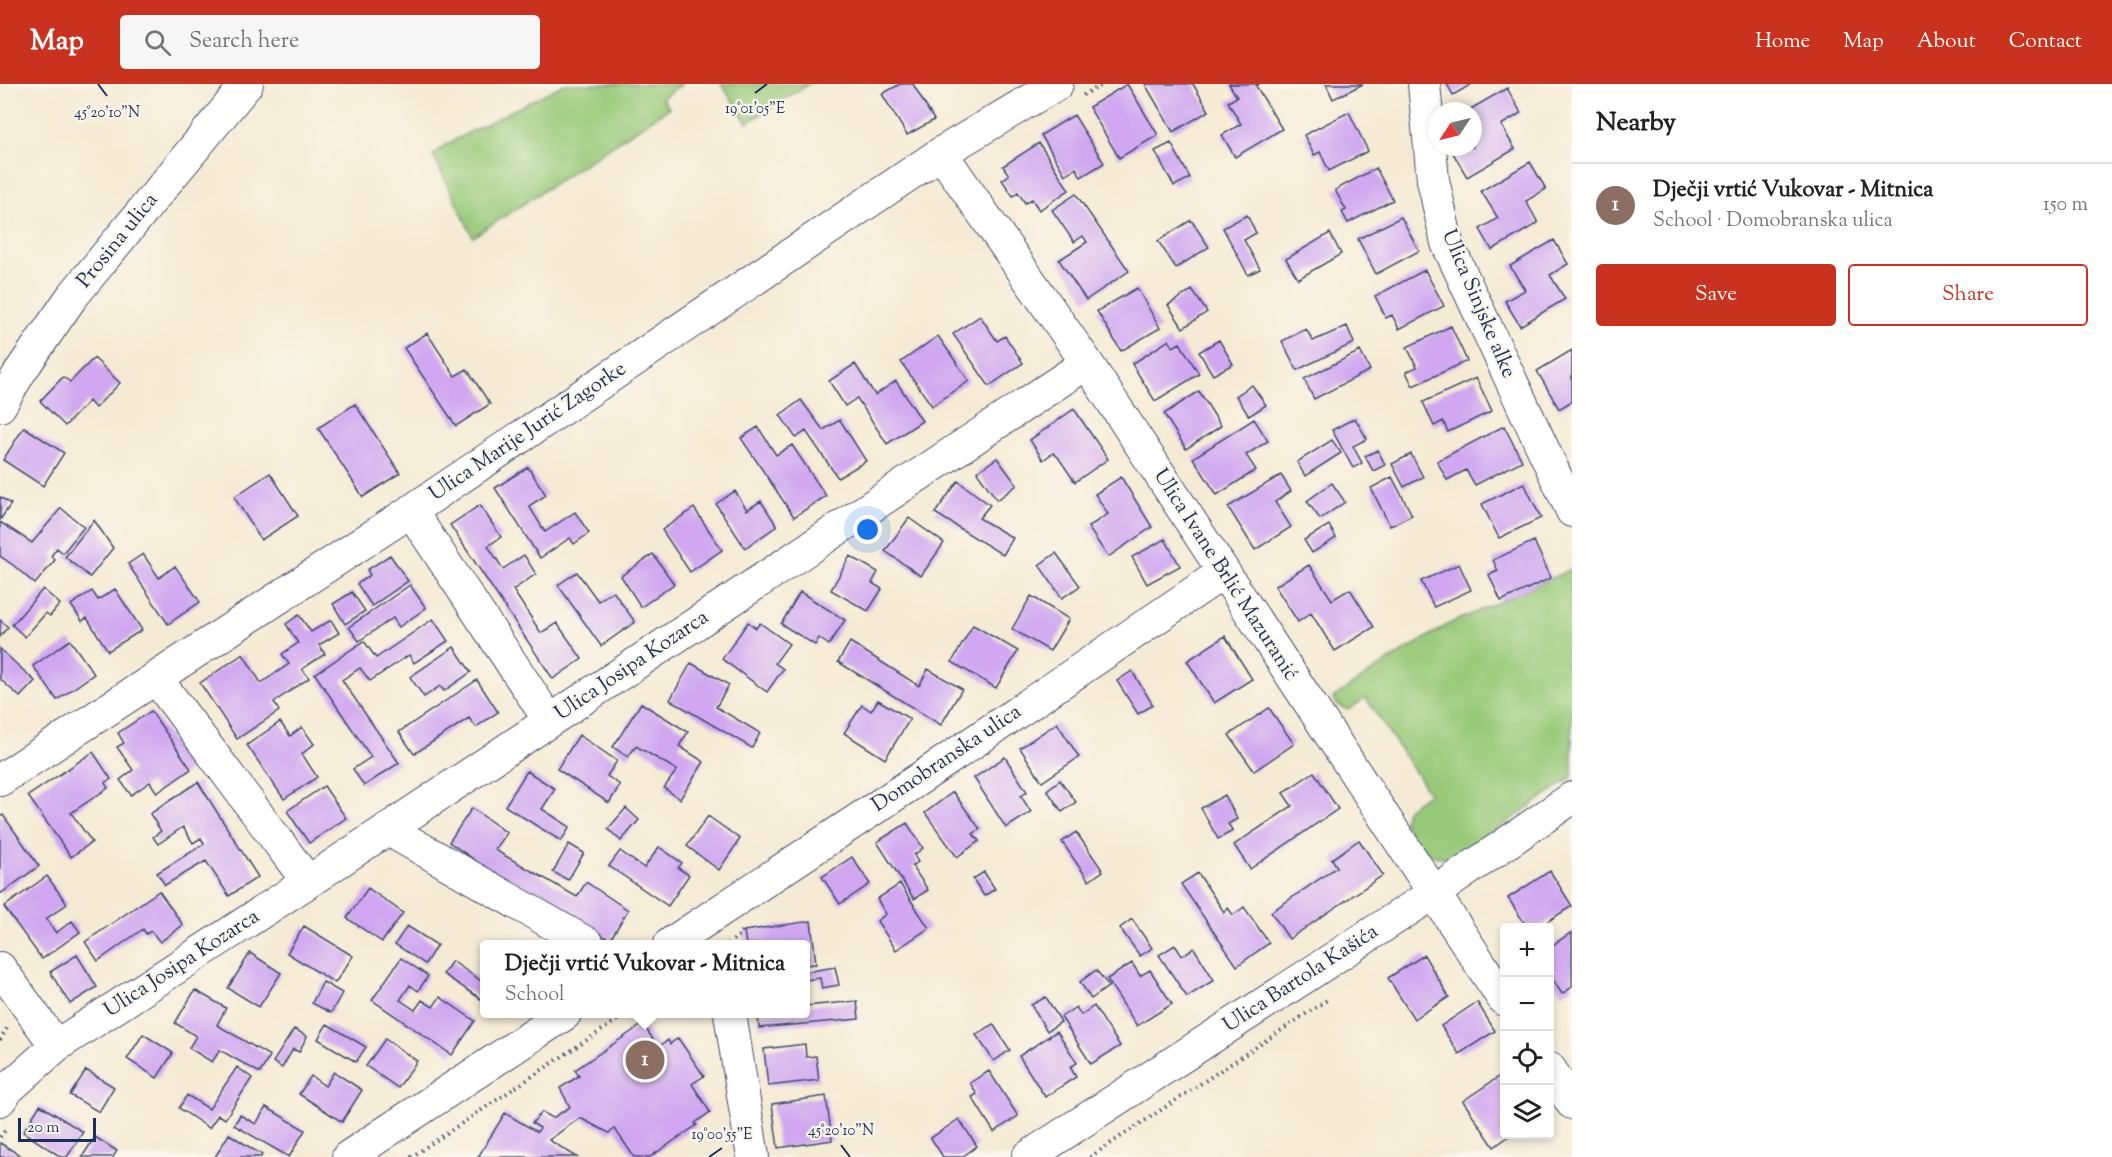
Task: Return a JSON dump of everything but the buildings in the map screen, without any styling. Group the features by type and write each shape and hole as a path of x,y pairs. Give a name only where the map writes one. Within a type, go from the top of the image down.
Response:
{"street":[{"name":"Prosina ulica","path":"0,406 20,372 71,298 247,84"},
{"name":"Ulica Marije Jurić Zagorke","path":"0,780 411,511 941,153 1057,84"},
{"name":"Ulica Sinjske alke","path":"1424,84 1433,180 1447,243 1572,512"},
{"name":"Ulica Ivane Brlić Mazuranić","path":"941,153 1087,363 1500,994"},
{"name":"Ulica Josipa Kozarca","path":"0,1100 8,1089 56,1046 308,882 1087,363"},
{"path":"411,511 549,720"},
{"name":"Domobranska ulica","path":"686,940 717,930 1224,572"},
{"path":"156,678 308,882"},
{"name":"Ulica Bartola Kašića","path":"1028,1157 1434,893 1572,798"},
{"path":"387,829 579,940"},
{"path":"0,968 56,1046"},
{"path":"348,1157 559,1018"},
{"path":"731,1018 753,1157"},
{"path":"1554,1075 1572,1103"}],"path":[{"path":"411,1157 620,1018"}],"green space":[{"path":"564,84 682,84 662,98 669,108 473,237 433,155 447,144"},
{"path":"721,84 809,84 747,123"},
{"path":"1572,569 1572,777 1460,855 1439,857 1431,855 1419,846 1403,822 1406,810 1429,793 1366,698 1348,710 1338,705 1333,698 1449,624"}],"place":[{"name":"Dječji vrtić Vukovar - Mitnica","path":"645,1060"}]}
